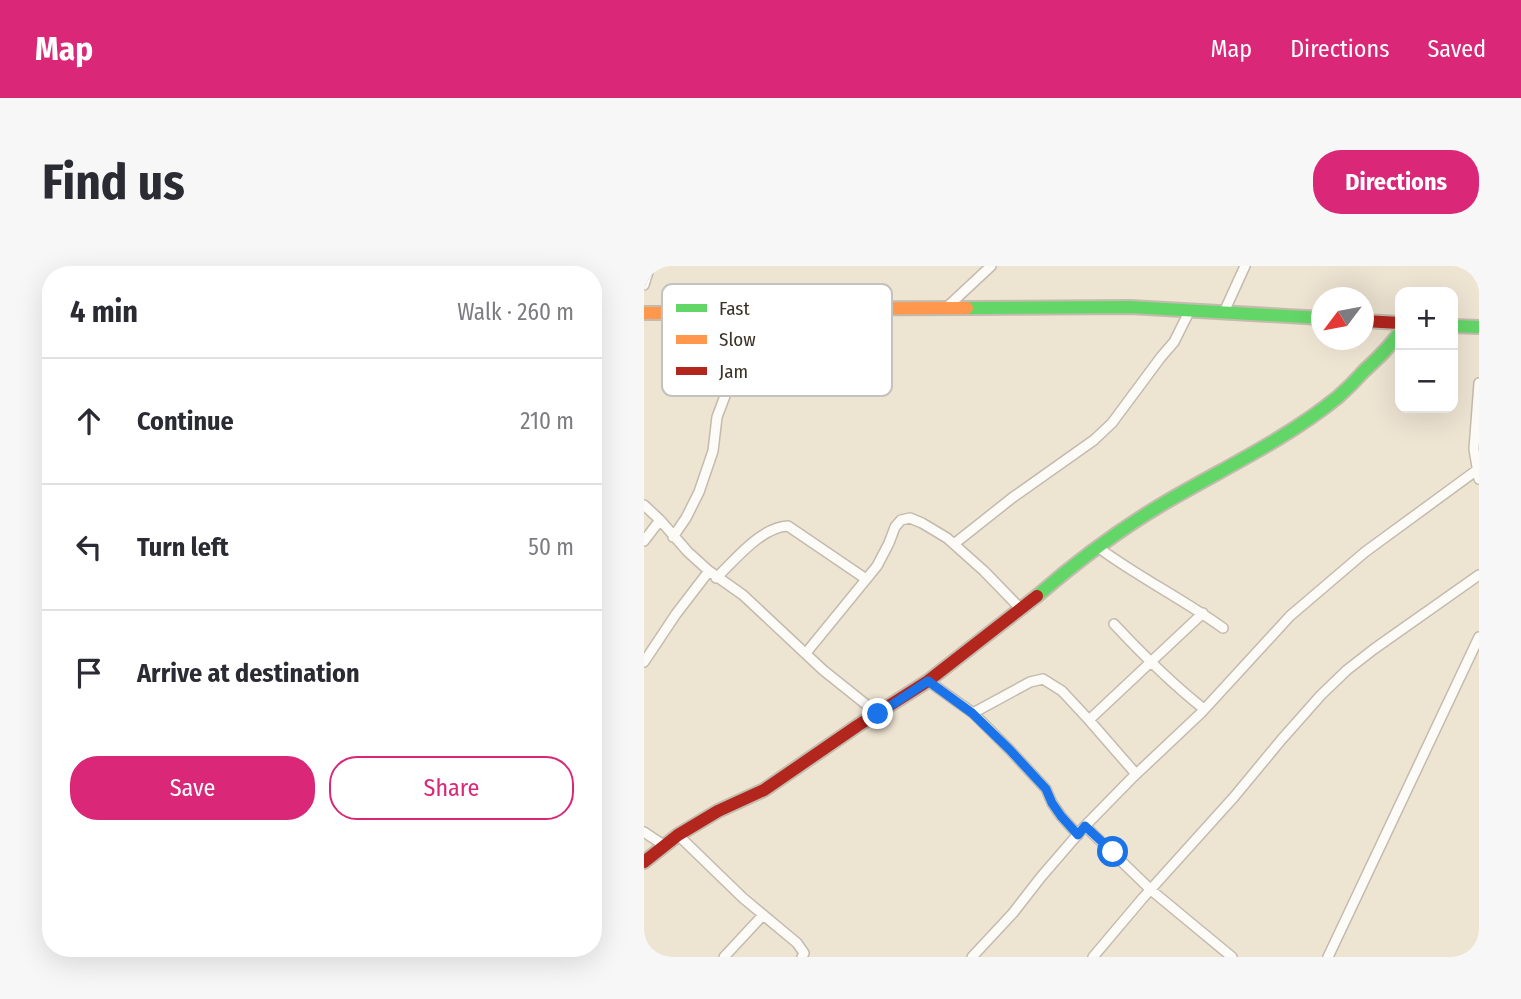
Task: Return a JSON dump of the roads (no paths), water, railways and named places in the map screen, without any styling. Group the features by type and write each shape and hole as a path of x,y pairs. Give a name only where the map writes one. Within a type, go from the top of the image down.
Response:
{"street":[{"path":"644,285 650,266"},
{"path":"945,309 991,266"},
{"path":"1224,312 1245,266"},
{"path":"892,309 1130,307 1311,317"},
{"path":"954,544 1012,498 1094,440 1112,423 1174,342 1189,310"},
{"path":"644,313 662,312"},
{"path":"1374,322 1395,323"},
{"path":"1458,326 1479,327"},
{"path":"644,862 678,835 718,811 764,790 928,681 1124,528 1298,426 1339,396 1395,340"},
{"path":"972,957 1013,913 1085,826 1205,709 1290,615 1365,552 1478,475 1474,449 1479,383"},
{"path":"673,537 699,492 713,451 717,417 725,396"},
{"path":"644,505 713,575 743,595 823,670 878,714"},
{"path":"806,653 877,566 895,527 901,520 910,518 947,538 1021,609"},
{"path":"644,541 660,520"},
{"path":"644,662 676,614 713,575 753,542 779,526 788,526 866,579"},
{"path":"1098,548 1223,628"},
{"path":"1093,957 1321,695 1374,649 1479,575"},
{"path":"1089,720 1203,613"},
{"path":"1114,624 1151,663 1205,709"},
{"path":"1328,957 1479,637"},
{"path":"972,713 1030,682 1043,679 1062,691 1136,774"},
{"path":"928,681 972,713 1046,789 1061,816 1078,835"},
{"path":"1085,826 1151,890 1232,957"},
{"path":"644,832 665,846"},
{"path":"678,835 743,898 797,943 804,953 803,957"},
{"path":"724,957 763,915"}]}
